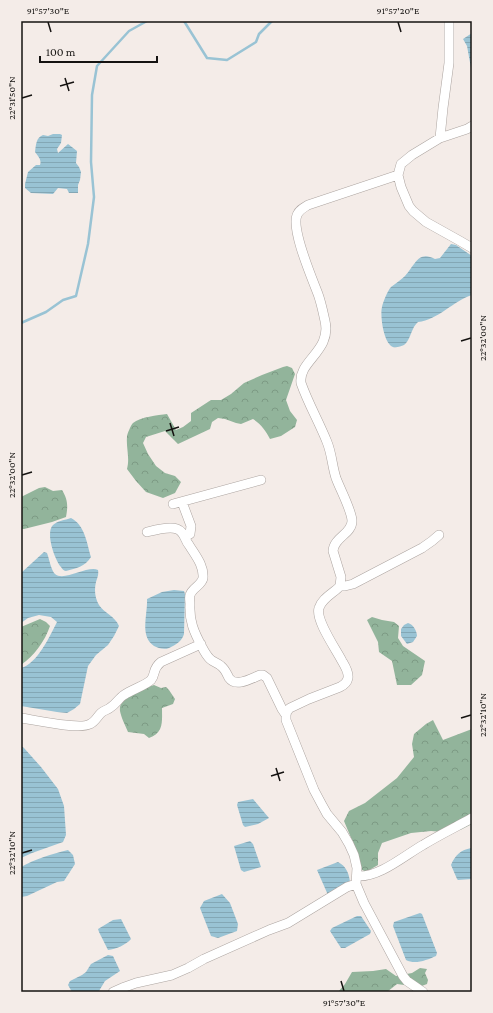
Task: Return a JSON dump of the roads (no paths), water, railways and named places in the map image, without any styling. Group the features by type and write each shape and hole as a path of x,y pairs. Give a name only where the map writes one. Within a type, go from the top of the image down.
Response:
{"street":[{"path":"440,138 449,63 449,21"},
{"path":"472,126 440,138 412,155 401,164 398,175 409,206 420,218 472,248"},
{"path":"398,175 308,205 298,211 295,220 307,267 318,295 326,323 326,336 323,344 307,365 300,378 327,442 336,477 351,515 352,523 349,530 333,547 342,577 340,586 321,603 318,612 321,622 346,669 348,678 347,682 340,687 290,708 287,711 286,720 314,790 327,814 342,832 354,855 357,868 356,880 364,903 402,976 423,992"},
{"path":"173,504 226,488 261,480"},
{"path":"182,502 191,526 190,534 185,537"},
{"path":"147,532 163,528 175,528 182,532 187,544 202,568 203,578 201,583 192,590 190,595 191,621 194,632 200,644 210,659 221,666 234,682 241,682 260,675 267,678 286,715"},
{"path":"340,586 353,584 422,548 438,536"},
{"path":"21,718 72,726 88,725 131,690 152,679 156,665 200,644"},
{"path":"113,992 136,983 172,975 204,959 288,923 347,887 360,876 376,873 394,864 422,845 472,818"}],"water":[{"path":"472,33 471,68 467,46 463,39"},
{"path":"53,134 62,135 61,143 57,149 58,153 68,144 77,151 76,163 81,172 78,193 69,193 67,189 58,188 53,194 31,193 25,188 28,172 36,165 40,165 39,158 35,152 38,140 43,135 48,136"},
{"path":"451,244 456,245 472,256 472,295 458,301 432,318 418,322 404,345 397,347 391,346 386,337 381,315 388,291 405,276 417,260 425,256 435,259 440,258"},
{"path":"71,518 76,521 82,530 87,541 91,557 83,565 66,571 62,569 56,559 50,540 50,534 53,525"},
{"path":"44,552 47,553 51,567 55,574 59,576 94,569 98,570 95,588 97,600 101,608 115,620 119,626 108,645 96,655 88,666 80,704 67,713 21,706 21,668 27,665 38,655 47,642 57,622 51,617 39,615 28,618 21,623 21,573"},
{"path":"174,590 184,591 185,594 184,634 180,641 167,649 154,646 149,642 145,631 147,599 162,592"},
{"path":"408,623 412,625 417,636 413,642 407,644 401,636 401,629"},
{"path":"21,746 41,767 58,789 64,806 66,835 63,842 21,858"},
{"path":"253,799 269,818 258,824 245,827 237,805 238,802"},
{"path":"250,841 253,844 261,867 244,872 241,870 234,846"},
{"path":"472,848 472,879 458,880 451,865 454,858 464,850"},
{"path":"68,850 73,855 75,864 64,881 57,882 27,896 21,897 21,867 44,857"},
{"path":"338,862 347,870 350,882 328,895 317,870"},
{"path":"222,894 230,903 238,924 237,931 218,938 211,936 200,908 204,901"},
{"path":"420,913 422,914 437,953 436,956 413,962 406,960 393,926 394,922"},
{"path":"357,916 361,916 371,931 370,934 345,948 341,948 330,931 332,928"},
{"path":"121,919 131,939 121,946 108,950 98,929 113,920"},
{"path":"108,955 113,956 120,971 105,981 99,991 72,992 68,985 70,981 86,972 91,964"}],"waterway":[{"path":"21,323 46,312 63,300 76,296 88,244 94,197 91,162 92,95 97,66 129,31 147,21"},
{"path":"184,21 207,58 227,60 256,42 259,34 272,21"}]}
